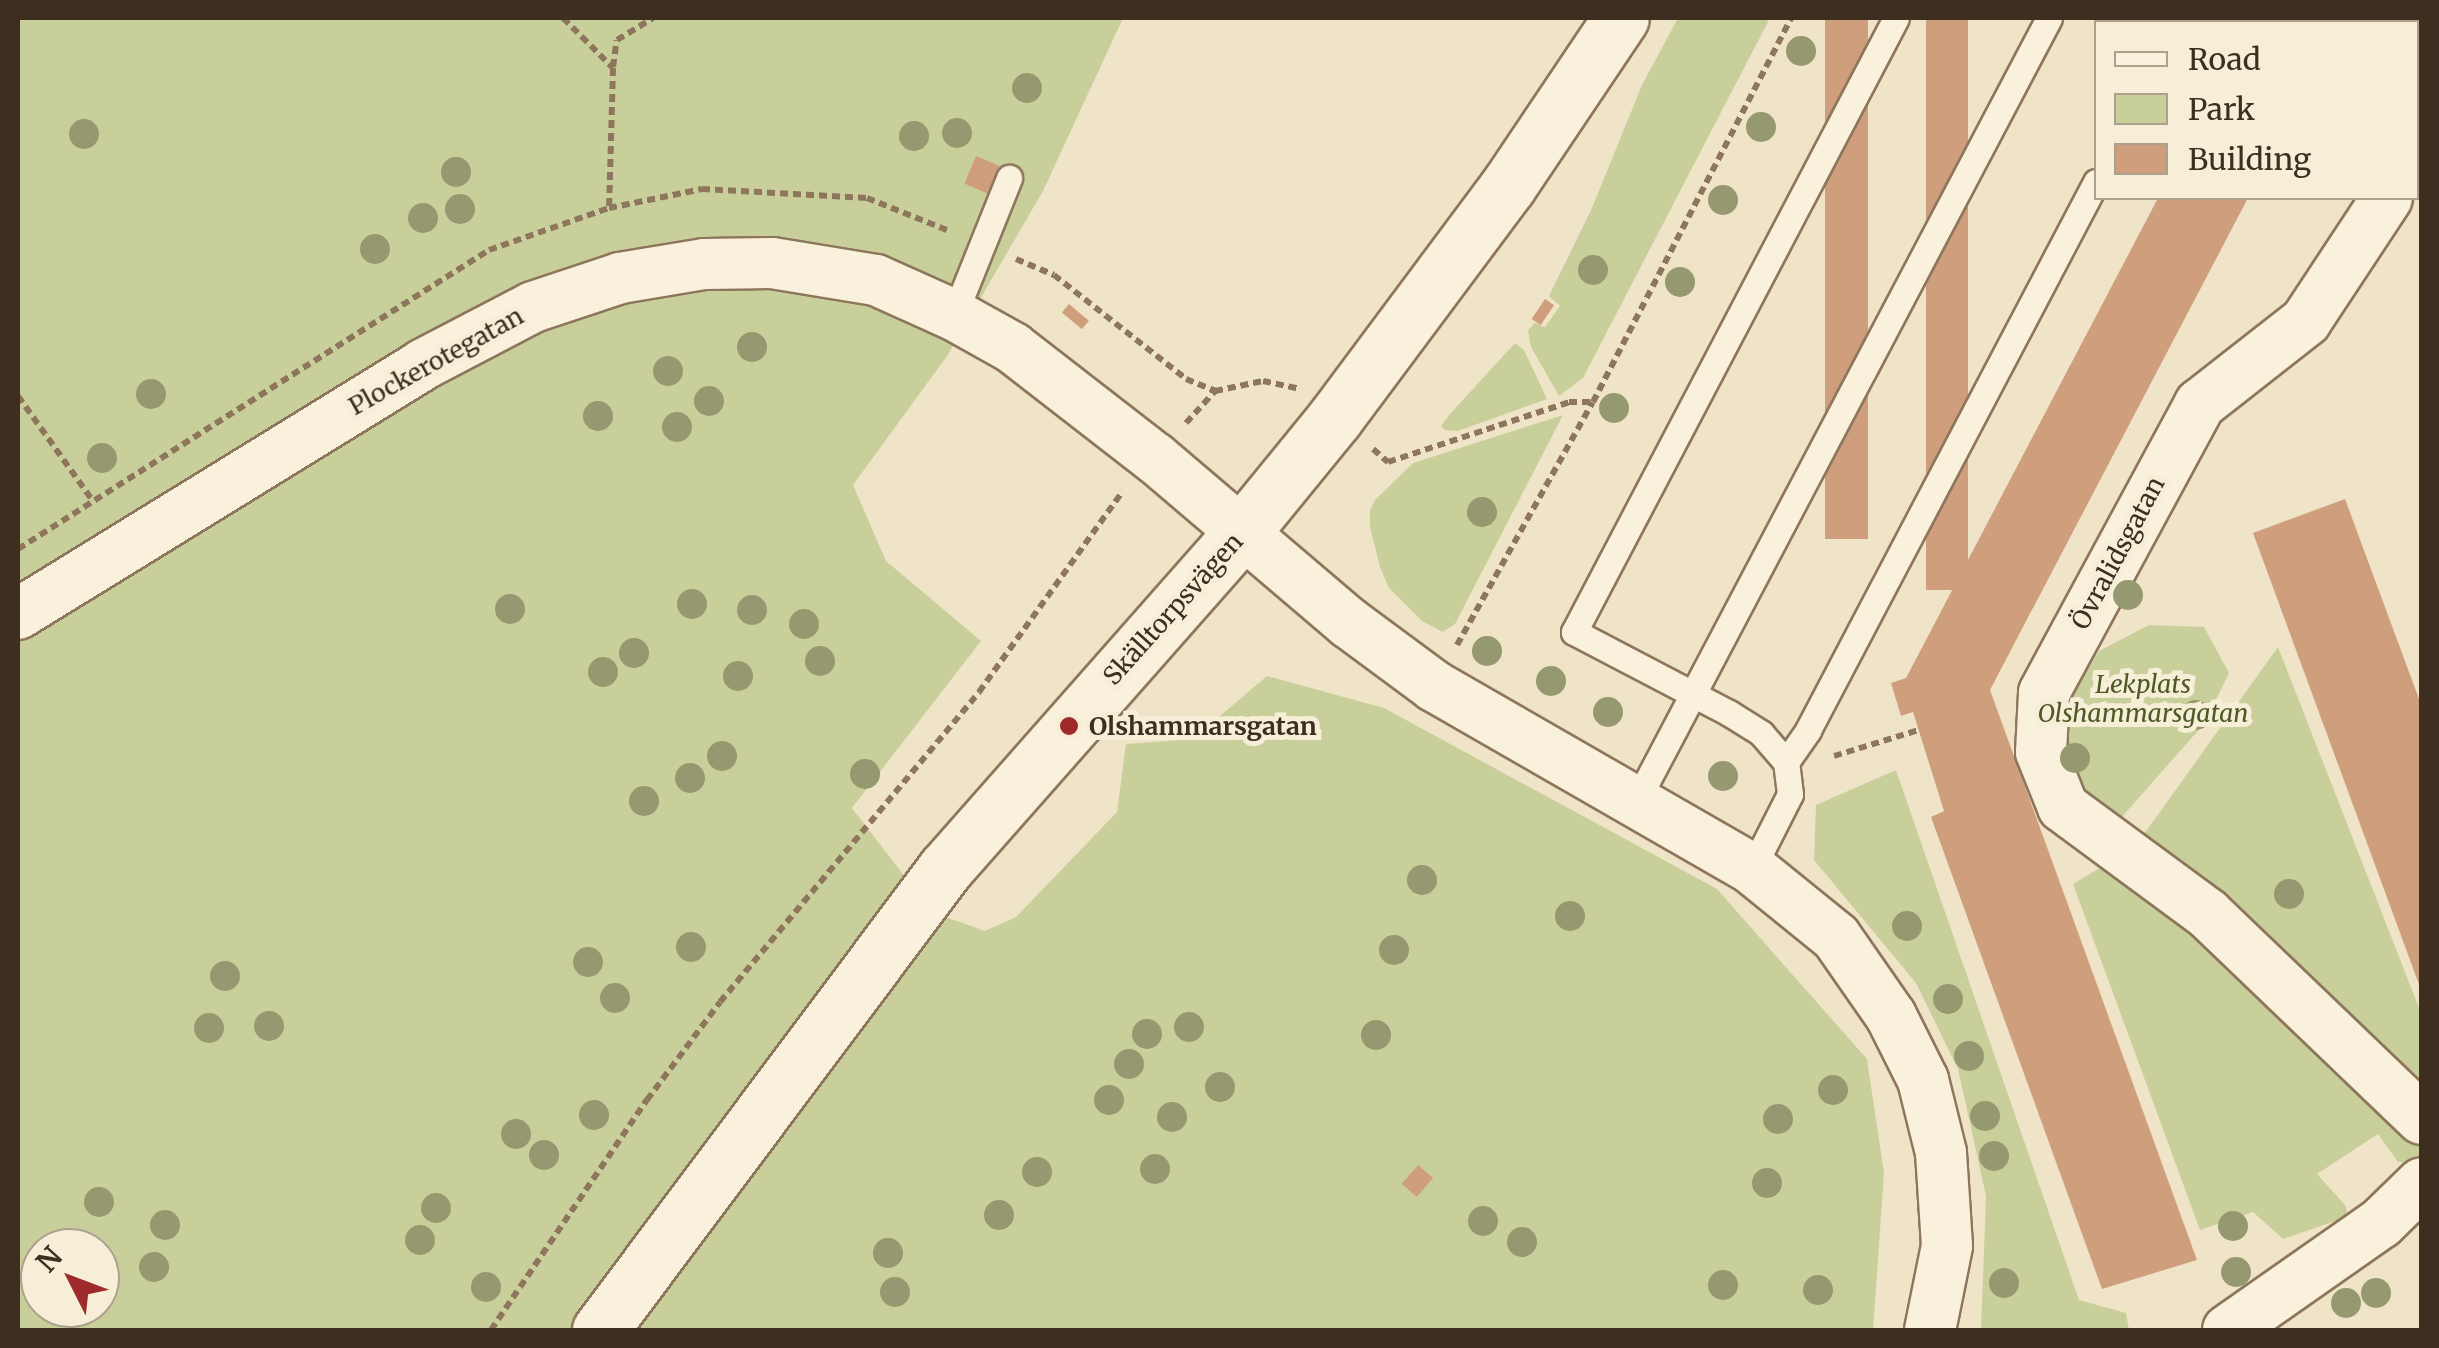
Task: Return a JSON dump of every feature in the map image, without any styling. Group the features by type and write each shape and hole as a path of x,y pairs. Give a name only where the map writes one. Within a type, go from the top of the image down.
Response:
{"street":[{"name":"Skälltorpsvägen","path":"600,1330 945,869 1242,532 1336,418 1508,186 1621,18"},
{"name":"Övralidsgatan","path":"2386,200 2306,321 2200,404 2044,693 2042,752 2063,807 2208,914 2422,1119"},
{"name":"Plockerotegatan","path":"18,614 422,365 500,322 579,290 684,266 772,263 876,280 954,314 1046,370 1242,532"},
{"path":"1242,532 1349,622 1434,686 1752,869 1836,937 1892,1016 1923,1080 1941,1153 1947,1246 1930,1330"},
{"path":"2228,1330 2381,1223 2422,1183"}],"lane":[{"path":"1752,869 1790,794 1786,762 1761,733 1574,632 1896,18"},
{"path":"1636,802 2048,18"},
{"path":"954,314 1009,178"},
{"path":"1786,762 1808,730 2094,186"}],"path":[{"path":"563,18 613,68"},
{"path":"609,208 617,40 652,18"},
{"path":"1434,686 1593,402 1791,18"},
{"path":"18,396 93,500"},
{"path":"1786,762 1834,756 1919,730"}],"green space":[{"path":"18,18 1123,18 1043,191 947,356 853,485 886,561 981,641 852,808 932,912 985,931 1016,917 1117,812 1126,744 1193,739 1267,676 1384,708 1717,889 1867,1059 1884,1173 1873,1330 18,1330"},
{"path":"1678,18 1770,18 1583,378 1559,396 1531,347 1528,330 1535,323 1545,327 1560,306 1549,296 1592,208 1642,85"},
{"path":"1515,343 1524,350 1547,399 1458,431 1445,430 1441,426 1450,414"},
{"path":"1563,415 1455,624 1443,632 1422,621 1389,588 1380,567 1370,527 1370,510 1375,500 1413,463"},
{"name":"Lekplats Olshammarsgatan","path":"2149,625 2204,627 2229,673 2204,724 2113,827 2068,798 2059,719 2099,651"},
{"path":"2278,647 2421,1013 2421,1164 2398,1162 2378,1134 2317,1174 2346,1206 2347,1217 2283,1239 2253,1212 2200,1230 2073,884 2116,858 2147,830"},
{"path":"1896,770 2079,1300 2126,1313 2129,1330 1981,1330 1986,1196 1958,1069 1916,983 1814,860 1816,805"}],"building":[{"path":"1825,18 1868,18 1868,539 1825,539"},
{"path":"1926,18 1968,18 1968,590 1926,590"},
{"path":"2252,18 2343,18 2343,20"},
{"path":"976,156 999,166 987,193 964,184"},
{"path":"2157,200 2247,200 1990,690 2197,1260 2102,1289 1931,817 1944,811 1913,712 1901,716 1891,683 1906,678"},
{"path":"1545,299 1554,305 1541,325 1532,319"},
{"path":"1069,304 1089,321 1082,329 1062,312"},
{"path":"2345,499 2422,707 2421,990 2253,533"},
{"path":"1418,1165 1433,1178 1417,1197 1402,1184"}],"place":[{"name":"Olshammarsgatan","path":"1069,726"}]}
